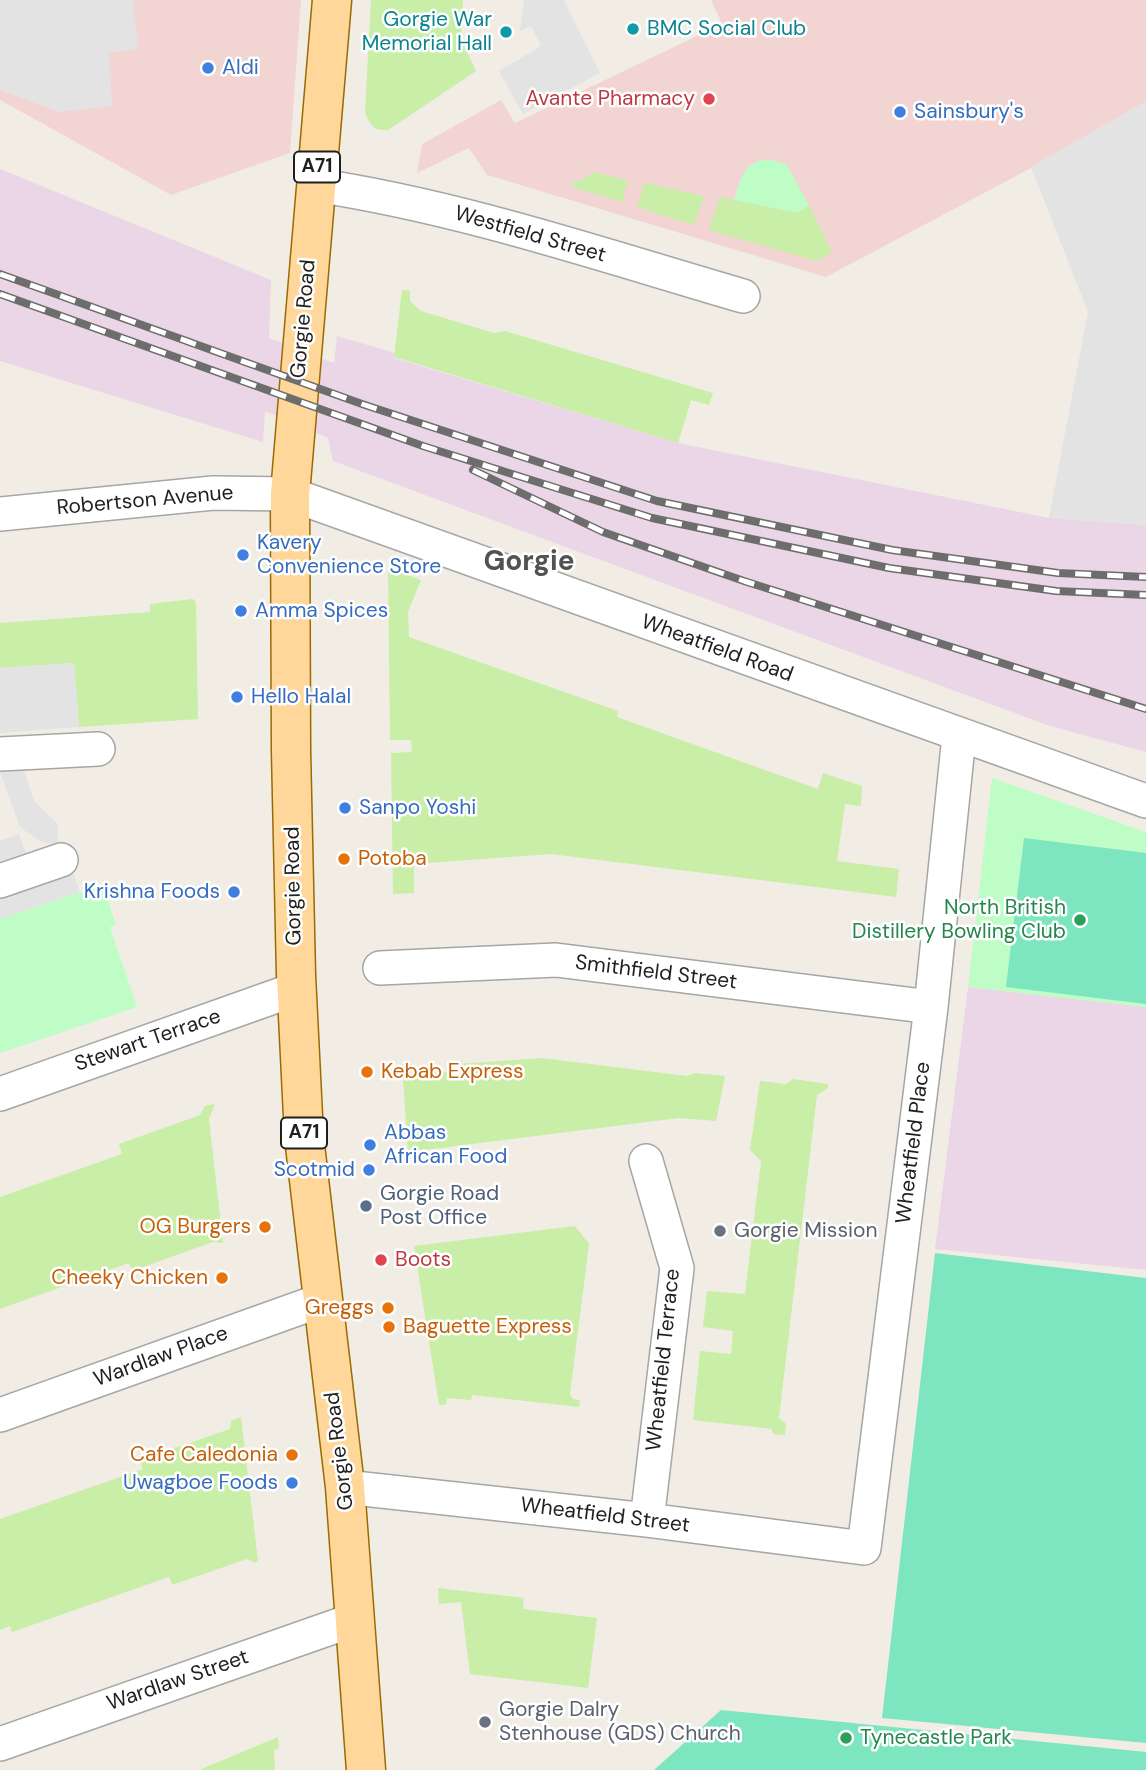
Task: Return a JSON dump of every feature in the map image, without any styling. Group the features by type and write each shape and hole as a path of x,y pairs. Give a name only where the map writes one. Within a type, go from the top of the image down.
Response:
{"main road":[{"name":"Gorgie Road","path":"332,0 290,494 296,989 304,1137 345,1487 366,1770"}],"street":[{"name":"Westfield Street","path":"315,185 396,199 471,218 743,296"},
{"name":"Robertson Avenue","path":"0,514 213,493 290,494"},
{"name":"Wheatfield Road","path":"290,494 1146,801"},
{"name":"Wheatfield Place","path":"864,1548 931,1007 959,736"},
{"path":"0,754 98,748"},
{"path":"0,881 61,860"},
{"name":"Smithfield Street","path":"380,968 556,960 931,1007"},
{"name":"Stewart Terrace","path":"0,1094 296,989"},
{"name":"Wheatfield Terrace","path":"646,1161 677,1268 647,1520"},
{"name":"Wardlaw Place","path":"0,1415 322,1300"},
{"name":"Wheatfield Street","path":"345,1487 647,1520 864,1548"},
{"name":"Wardlaw Street","path":"0,1744 356,1619"}],"shaded area":[{"path":"0,0 301,0 290,153 171,195 0,100"},
{"path":"0,0 133,0 138,49 109,53 112,106 60,112 0,90"},
{"path":"524,0 564,0 600,73 523,114 499,71 541,46 531,26 520,31"},
{"path":"711,0 1146,0 1146,107 826,277 487,175 469,148 417,173 422,144 501,100 515,123 722,24"},
{"path":"1146,101 1146,525 1049,518 1088,312 1031,167"},
{"path":"0,169 271,280 269,338 334,363 337,336 395,353 394,358 678,443 1049,518 1146,525 1146,752 1050,726 333,461 328,438 265,411 263,442 0,361"},
{"path":"74,663 79,727 0,733 0,668"},
{"path":"22,764 34,801 58,824 58,845 39,841 20,827 0,772"},
{"path":"19,834 26,853 0,863 0,841"},
{"path":"73,872 80,892 0,919 0,897"},
{"path":"968,987 1146,1007 1146,1270 935,1249"}],"green space":[{"path":"371,0 463,0 461,39 476,71 388,130 373,126 365,112"},
{"path":"769,159 786,164 809,205 798,213 734,200 749,167"},
{"path":"595,172 628,181 622,202 569,186"},
{"path":"645,183 704,196 694,225 637,207"},
{"path":"720,197 798,213 809,205 832,252 816,261 709,230"},
{"path":"402,290 410,291 410,301 421,311 494,333 505,331 713,393 709,405 691,400 678,443 394,357"},
{"path":"388,568 421,580 408,612 409,637 618,711 617,717 818,789 823,773 862,786 861,806 845,804 837,861 899,869 896,897 551,854 414,864 414,893 393,894 391,753 412,752 411,740 390,740"},
{"path":"193,599 196,602 198,719 79,727 74,663 0,668 0,623 150,612 150,604"},
{"name":"North British Distillery Bowling Club","path":"992,778 1146,832 1146,1007 968,987"},
{"name":"North British Distillery Bowling Club","path":"1024,838 1146,853 1146,1004 1006,987"},
{"path":"103,885 116,925 110,927 137,1007 0,1053 0,919"},
{"path":"542,1058 687,1076 695,1073 725,1076 716,1121 679,1118 408,1152 402,1064 410,1065 411,1074 458,1071 458,1064"},
{"path":"793,1079 828,1084 828,1088 817,1095 779,1418 786,1424 785,1435 773,1434 772,1429 693,1420 700,1351 731,1354 733,1331 703,1327 707,1291 745,1294 761,1161 750,1150 760,1081 786,1084"},
{"path":"215,1104 209,1119 223,1243 213,1242 132,1271 129,1263 0,1309 0,1197 122,1154 119,1144 200,1115 205,1106"},
{"path":"575,1226 589,1244 570,1394 573,1399 580,1400 579,1407 472,1395 471,1400 447,1398 446,1405 439,1405 414,1246"},
{"path":"935,1253 1146,1278 1146,1743 882,1718"},
{"path":"241,1417 258,1561 255,1563 247,1559 172,1585 169,1577 12,1632 10,1626 0,1630 0,1519 143,1469 140,1460 230,1429 231,1421"},
{"path":"438,1588 524,1598 523,1609 597,1618 588,1688 470,1674 461,1602 439,1604"},
{"name":"Tynecastle Park","path":"721,1710 1146,1752 1146,1770 654,1770"},
{"path":"278,1737 279,1748 274,1750 275,1770 199,1770"}],"railway":[{"path":"0,274 362,404 657,501 892,550 1058,573 1146,577"},
{"path":"0,294 423,446 652,518 889,568 1056,591 1146,595"},
{"path":"473,470 603,532 744,581 1146,709"}],"place":[{"name":"BMC Social Club","path":"633,29"},
{"name":"Gorgie War Memorial Hall","path":"506,32"},
{"name":"Aldi","path":"208,68"},
{"name":"Avante Pharmacy","path":"709,99"},
{"name":"Sainsbury's","path":"900,112"},
{"name":"Kavery Convenience Store","path":"243,555"},
{"name":"Amma Spices","path":"241,611"},
{"name":"Hello Halal","path":"237,697"},
{"name":"Sanpo Yoshi","path":"345,808"},
{"name":"Potoba","path":"344,859"},
{"name":"Krishna Foods","path":"234,892"},
{"name":"North British Distillery Bowling Club","path":"1080,920"},
{"name":"Kebab Express","path":"367,1072"},
{"name":"Abbas African Food","path":"370,1145"},
{"name":"Scotmid","path":"369,1170"},
{"name":"Gorgie Road Post Office","path":"366,1206"},
{"name":"OG Burgers","path":"265,1227"},
{"name":"Gorgie Mission","path":"720,1231"},
{"name":"Boots","path":"381,1260"},
{"name":"Cheeky Chicken","path":"222,1278"},
{"name":"Greggs","path":"388,1308"},
{"name":"Baguette Express","path":"389,1327"},
{"name":"Cafe Caledonia","path":"292,1455"},
{"name":"Uwagboe Foods","path":"292,1483"},
{"name":"Gorgie Dalry Stenhouse (GDS) Church","path":"485,1722"},
{"name":"Tynecastle Park","path":"846,1738"}],"district":[{"name":"Gorgie","path":"529,563"}]}
